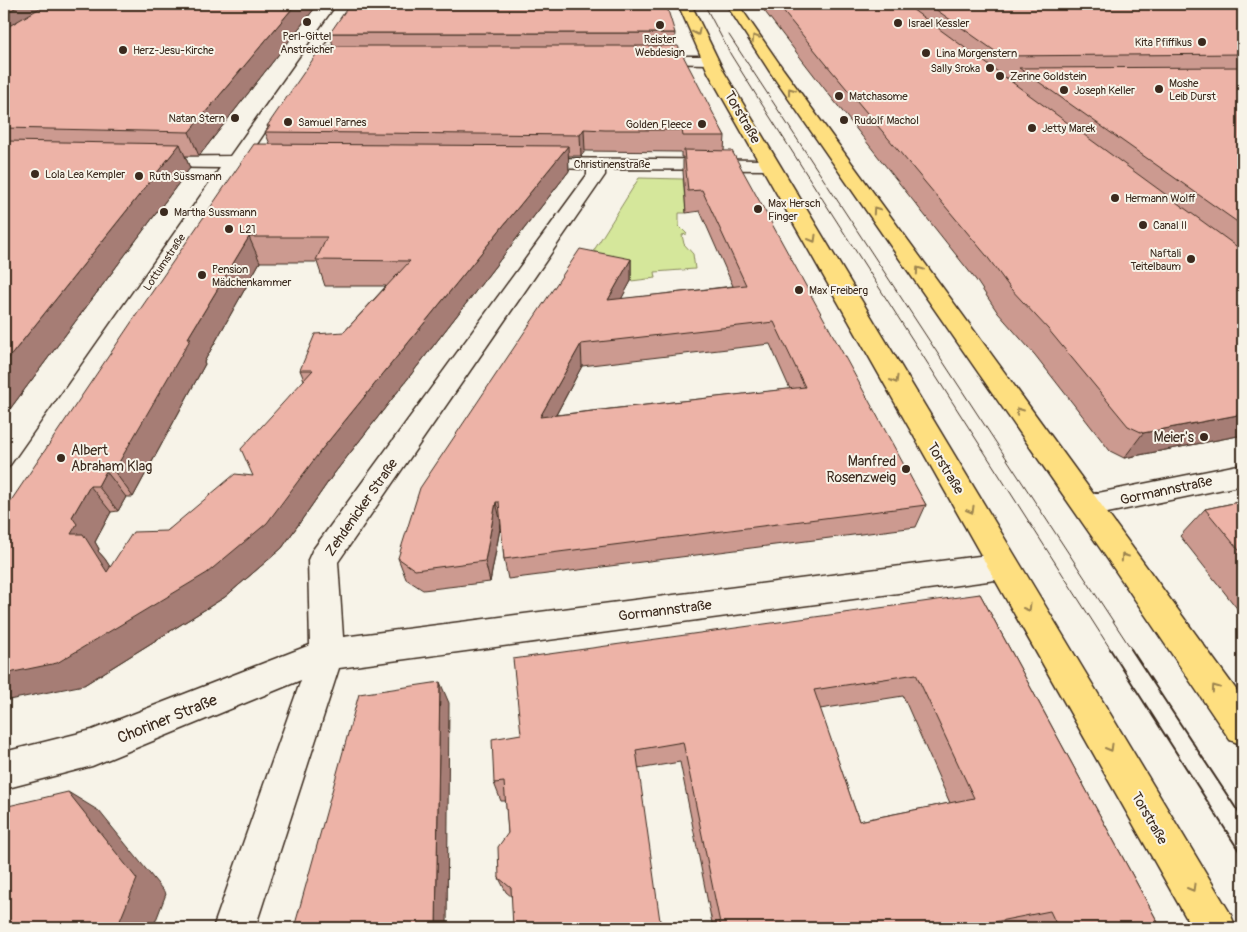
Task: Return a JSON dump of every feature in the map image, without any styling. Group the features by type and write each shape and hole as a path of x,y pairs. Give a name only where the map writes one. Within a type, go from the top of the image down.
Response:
{"main road":[{"name":"Torstraße","path":"684,4 710,60 770,165 1215,928"},
{"path":"732,4 778,72 1088,506 1243,728"}],"street":[{"name":"Lottumstraße","path":"4,498 344,4"},
{"path":"305,60 324,60"},
{"path":"636,60 710,60"},
{"path":"131,162 199,163 299,160"},
{"name":"Christinenstraße","path":"513,163 770,165"},
{"name":"Zehdenicker Straße","path":"234,928 326,654 324,560 596,175 596,164"},
{"name":"Gormannstraße","path":"1088,506 1243,474"},
{"name":"Gormannstraße","path":"326,654 1004,566"},
{"name":"Choriner Straße","path":"4,770 92,748 326,654"}],"green space":[{"path":"639,178 683,179 686,213 679,213 679,226 687,234 682,235 684,244 693,254 695,269 655,272 656,278 631,281 581,271"}],"building":[{"path":"4,4 22,4 4,14"},
{"path":"47,4 296,4 189,132 4,128 4,29"},
{"path":"350,4 666,4 675,33 330,33"},
{"path":"777,4 905,4 1243,251 1243,414 1143,433 1128,426 1048,329 1010,288 986,255"},
{"path":"928,4 1243,4 1243,54 1002,56"},
{"path":"322,46 678,46 725,136 683,136 682,130 584,129 580,135 265,132 270,126 267,126"},
{"path":"1243,67 1243,226 1019,68"},
{"path":"4,141 180,144 4,364"},
{"path":"254,144 568,146 322,449 267,523 207,573 57,663 4,674 4,511","holes":["249,237 327,237 316,260 410,261 344,332 315,334 300,370 313,370 241,449 253,476 235,474 167,531 133,532 107,572 83,534 71,534 77,524 72,517 90,486 98,486 106,471 114,471 191,338 188,338"]},
{"path":"684,150 732,151 926,505 504,559 499,502 496,502 485,561 415,570 398,558 420,488 580,249 631,259 608,300 746,285 702,190 688,191","holes":["774,322 805,387 540,417 581,344"]},
{"path":"1243,501 1243,555 1205,509"},
{"path":"980,594 1161,928 1058,928 1050,911 964,928 721,928 683,742 636,750 661,928 513,928 511,888 499,878 498,847 508,833 504,782 494,783 492,739 521,734 513,659","holes":["916,674 974,798 859,821 814,690"]},
{"path":"440,682 436,928 294,928 359,694"},
{"path":"68,792 137,879 117,928 4,928 4,807"}],"tram line":[{"path":"704,4 731,55 763,106 1111,650"},
{"path":"729,35 1132,650"},
{"path":"1110,649 1243,857"},
{"path":"1131,649 1243,819"}],"place":[{"name":"Perl-Gittel Anstreicher","path":"307,22"},
{"name":"Israel Kessler","path":"898,23"},
{"name":"Reister Webdesign","path":"660,25"},
{"name":"Kita Pfiffikus","path":"1202,42"},
{"name":"Herz-Jesu-Kirche","path":"123,50"},
{"name":"Lina Morgenstern","path":"926,53"},
{"name":"Sally Sroka","path":"990,68"},
{"name":"Zerine Goldstein","path":"1000,76"},
{"name":"Moshe Leib Durst","path":"1159,89"},
{"name":"Joseph Keller","path":"1064,90"},
{"name":"Matchasome","path":"839,96"},
{"name":"Natan Stern","path":"235,118"},
{"name":"Rudolf Machol","path":"844,120"},
{"name":"Samuel Parnes","path":"288,122"},
{"name":"Golden Fleece","path":"702,124"},
{"name":"Jetty Marek","path":"1032,128"},
{"name":"Lola Lea Kempler","path":"35,174"},
{"name":"Ruth Süssmann","path":"139,176"},
{"name":"Hermann Wolff","path":"1115,198"},
{"name":"Max Hersch Finger","path":"758,209"},
{"name":"Martha Sussmann","path":"164,212"},
{"name":"Canal II","path":"1143,225"},
{"name":"L21","path":"229,229"},
{"name":"Naftali Teitelbaum","path":"1191,259"},
{"name":"Pension Mädchenkammer","path":"202,275"},
{"name":"Max Freiberg","path":"799,290"},
{"name":"Meier's","path":"1204,437"},
{"name":"Albert Abraham Klag","path":"61,458"},
{"name":"Manfred Rosenzweig","path":"906,469"}]}
